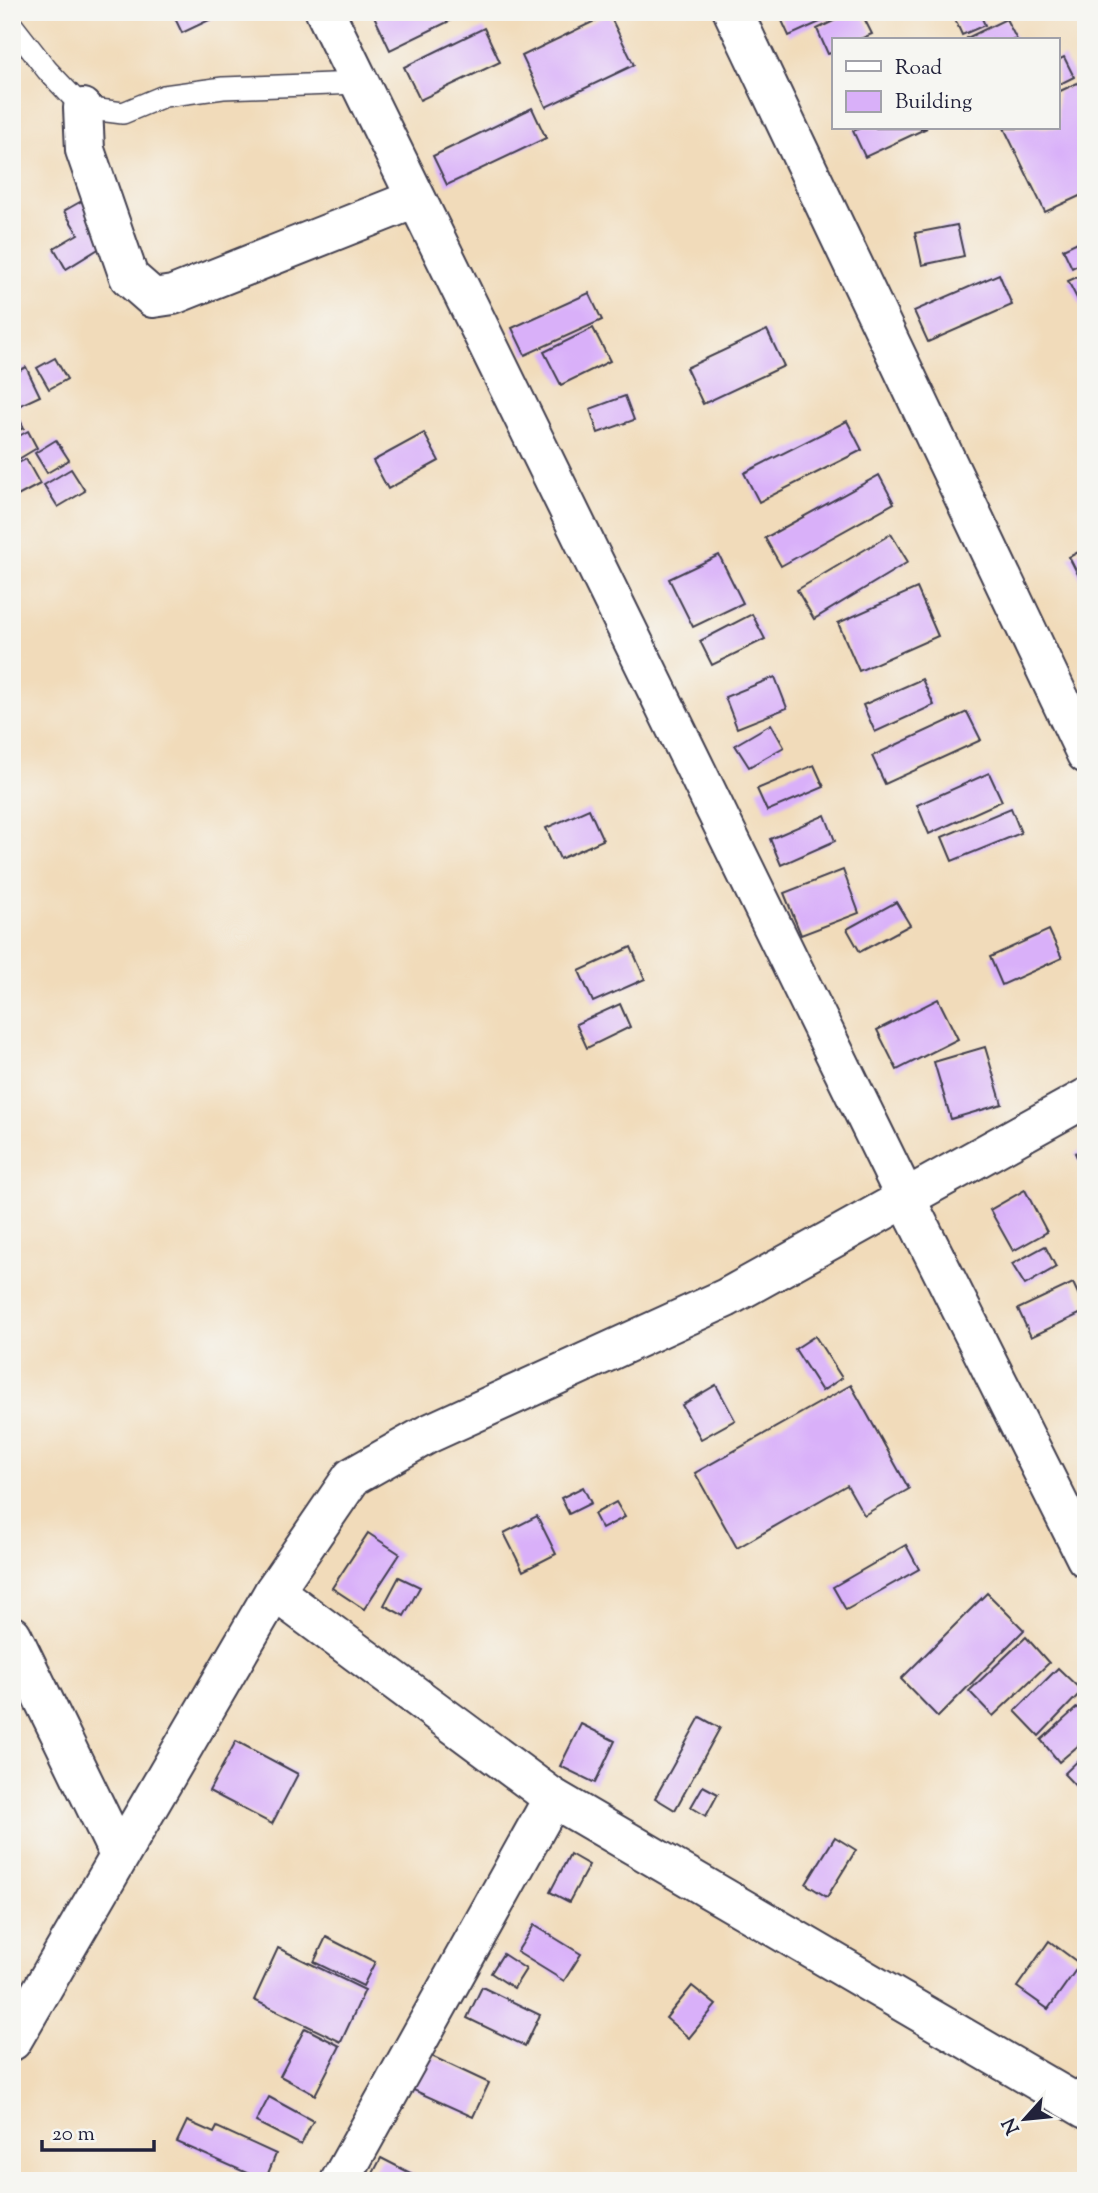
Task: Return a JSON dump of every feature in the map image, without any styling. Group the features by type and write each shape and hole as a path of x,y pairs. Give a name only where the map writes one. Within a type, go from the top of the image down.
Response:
{"street":[{"path":"325,12 905,1197 1083,1548"},
{"path":"733,12 1086,754"},
{"path":"83,108 85,150 113,234 129,277 153,298 173,295 415,199"},
{"path":"12,2041 274,1591 352,1477 428,1434 726,1298 1086,1098"},
{"path":"274,1591 553,1798 1086,2109"},
{"path":"12,1635 119,1855"},
{"path":"340,2181 553,1798"}],"lane":[{"path":"12,25 47,70 83,108 122,113 164,96 223,88 358,83"}],"building":[{"path":"172,12 226,12 182,33"},
{"path":"382,12 468,12 390,50 374,16"},
{"path":"778,12 842,12 789,36"},
{"path":"852,12 861,12 872,34 863,38 832,38 832,53 828,54 817,29"},
{"path":"957,12 979,12 985,25 962,35 953,15"},
{"path":"609,14 634,65 546,107 522,56"},
{"path":"1006,19 1016,38 967,38"},
{"path":"484,28 500,62 420,100 404,67"},
{"path":"1064,57 1074,77 1060,84 1060,59"},
{"path":"1086,79 1086,193 1045,212 1005,130 1060,130 1060,91"},
{"path":"532,108 546,138 447,185 433,156"},
{"path":"855,130 923,130 865,157 853,131"},
{"path":"87,198 113,240 66,269 54,248 78,234 64,211"},
{"path":"957,225 964,256 922,265 915,233"},
{"path":"1086,238 1086,261 1072,268 1063,249"},
{"path":"1086,273 1086,303 1081,306 1068,281"},
{"path":"999,274 1012,305 928,342 914,311"},
{"path":"589,293 602,320 525,355 512,328"},
{"path":"593,328 610,361 561,385 544,352"},
{"path":"767,330 784,366 703,404 686,368"},
{"path":"55,358 67,379 49,389 37,368"},
{"path":"26,367 40,396 12,409 12,374"},
{"path":"625,396 634,420 598,433 590,409"},
{"path":"16,412 24,428 12,433 12,414"},
{"path":"847,421 862,450 759,502 744,473"},
{"path":"28,431 37,448 12,463 12,440"},
{"path":"424,433 439,461 388,489 373,461"},
{"path":"56,440 69,460 47,473 35,453"},
{"path":"26,459 40,484 12,499 12,466"},
{"path":"71,469 85,491 58,507 44,485"},
{"path":"879,475 894,503 781,566 765,538"},
{"path":"891,534 908,562 814,619 797,590"},
{"path":"1086,548 1086,590 1069,557"},
{"path":"719,555 743,603 693,627 669,579"},
{"path":"917,588 938,636 859,671 838,623"},
{"path":"752,614 765,639 712,665 700,641"},
{"path":"775,677 787,708 737,728 725,697"},
{"path":"922,679 934,705 875,732 863,705"},
{"path":"967,712 981,740 885,784 872,756"},
{"path":"771,724 784,747 749,767 735,745"},
{"path":"814,765 824,787 767,811 757,789"},
{"path":"989,773 1002,801 929,834 917,805"},
{"path":"1011,808 1021,833 952,861 942,837"},
{"path":"589,809 603,840 560,859 546,828"},
{"path":"825,815 835,841 781,865 770,839"},
{"path":"843,870 859,913 801,935 784,893"},
{"path":"896,902 910,925 860,952 847,929"},
{"path":"1049,930 1062,958 1002,985 990,957"},
{"path":"631,947 645,979 593,1002 579,971"},
{"path":"938,999 958,1039 897,1070 877,1030"},
{"path":"620,1004 630,1027 587,1048 576,1024"},
{"path":"985,1047 1002,1104 951,1119 934,1062"},
{"path":"1086,1148 1086,1176 1075,1153"},
{"path":"1025,1190 1047,1232 1013,1251 990,1210"},
{"path":"1045,1246 1056,1267 1025,1285 1012,1264"},
{"path":"1073,1283 1086,1311 1031,1337 1018,1309"},
{"path":"815,1336 842,1378 822,1391 795,1349"},
{"path":"716,1385 735,1420 701,1439 682,1405"},
{"path":"851,1385 909,1489 864,1515 847,1485 737,1548 695,1473"},
{"path":"583,1487 591,1503 569,1514 561,1498"},
{"path":"616,1502 625,1517 602,1529 594,1514"},
{"path":"537,1516 556,1554 523,1571 504,1533"},
{"path":"368,1533 400,1554 364,1609 332,1588"},
{"path":"906,1545 919,1569 846,1610 833,1587"},
{"path":"399,1577 420,1587 404,1616 384,1605"},
{"path":"987,1593 1024,1630 938,1717 901,1679"},
{"path":"1026,1637 1049,1663 993,1716 969,1691"},
{"path":"1058,1668 1082,1691 1039,1736 1015,1711"},
{"path":"1083,1702 1086,1739 1059,1762 1041,1740"},
{"path":"700,1717 720,1728 675,1810 655,1798"},
{"path":"581,1724 615,1741 595,1783 560,1766"},
{"path":"236,1741 298,1774 272,1824 209,1791"},
{"path":"1086,1753 1086,1797 1064,1774"},
{"path":"703,1786 718,1794 706,1816 691,1807"},
{"path":"835,1837 856,1850 827,1897 806,1884"},
{"path":"570,1854 589,1865 569,1902 550,1892"},
{"path":"534,1925 581,1954 564,1981 517,1952"},
{"path":"326,1937 375,1962 363,1986 314,1962"},
{"path":"1049,1941 1080,1964 1048,2009 1017,1987"},
{"path":"278,1948 365,1990 341,2042 254,2000"},
{"path":"503,1954 526,1969 514,1988 491,1973"},
{"path":"692,1986 716,2005 689,2038 666,2018"},
{"path":"482,1987 540,2015 525,2046 467,2018"},
{"path":"305,2028 340,2046 315,2095 280,2076"},
{"path":"425,2053 489,2083 473,2117 409,2088"},
{"path":"269,2097 313,2121 301,2145 256,2122"},
{"path":"187,2121 214,2133 217,2127 276,2154 265,2181 177,2142"},
{"path":"381,2158 426,2181 369,2181"}]}
